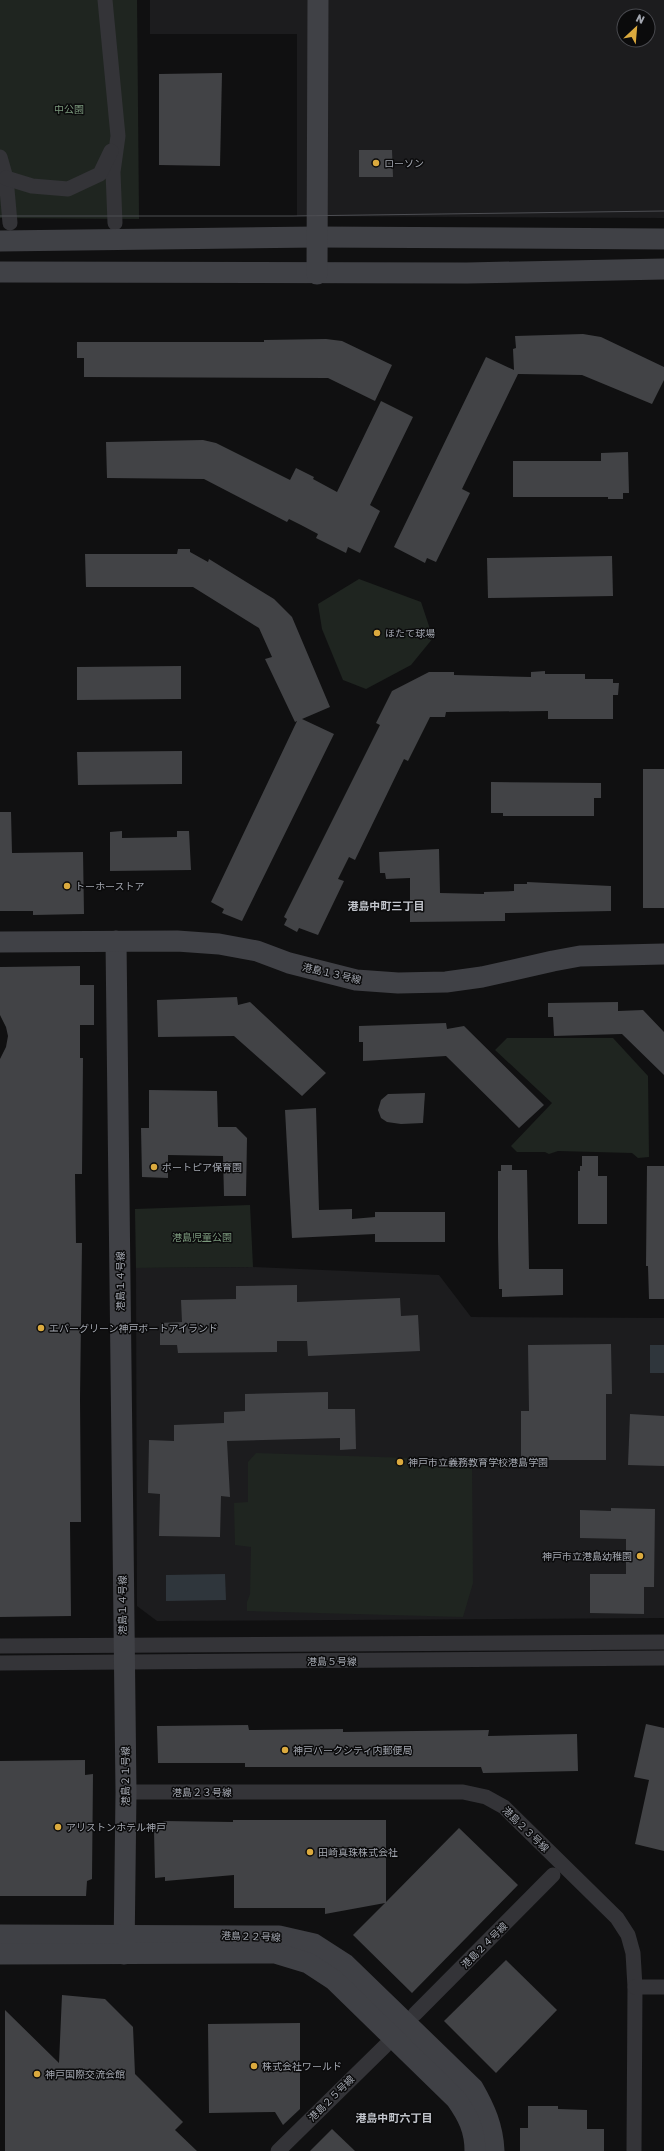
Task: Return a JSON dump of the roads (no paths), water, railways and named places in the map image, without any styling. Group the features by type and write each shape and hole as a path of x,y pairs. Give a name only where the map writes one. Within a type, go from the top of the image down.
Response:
{"street":[{"path":"105,0 118,136 112,172 115,223"},
{"path":"317,274 318,0"},
{"path":"6,178 32,186 68,189 100,174 118,136"},
{"path":"0,157 6,178 5,232 317,237 664,239"},
{"path":"0,272 317,274 664,269"},
{"name":"港島１４号線","path":"116,941 123,1654"},
{"name":"港島１３号線","path":"0,942 177,941 219,944 257,951 288,963 356,980 398,983 446,982 482,977 553,960 580,956 664,954"},
{"name":"港島５号線","path":"0,1663 123,1654 664,1642"},
{"name":"港島５号線","path":"0,1646 123,1654 664,1658"},
{"name":"港島２１号線","path":"123,1654 126,1792 123,1944"},
{"name":"港島２３号線","path":"126,1792 463,1792 486,1797 504,1807 617,1918 628,1935 633,1953 635,1987 634,2151"},
{"name":"港島２４号線","path":"415,2014 553,1875"},
{"name":"港島２２号線","path":"0,1935 275,1953 308,1963 334,1980 456,2099 468,2117 475,2136 475,2151"},
{"name":"港島２２号線","path":"0,1954 123,1944 279,1936 314,1944 345,1964 473,2088 487,2112 494,2137 494,2151"},
{"path":"635,1987 664,1987"},
{"name":"港島２５号線","path":"278,2151 385,2046"}],"tram line":[{"path":"0,216 293,216 664,211"}],"place":[{"name":"ローソン","path":"376,163"},
{"name":"ほたて球場","path":"377,633"},
{"name":"トーホーストア","path":"67,886"},
{"name":"ポートピア保育園","path":"154,1167"},
{"name":"エバーグリーン神戸ポートアイランド","path":"41,1328"},
{"name":"神戸市立義務教育学校港島学園","path":"400,1462"},
{"name":"神戸市立港島幼稚園","path":"640,1556"},
{"name":"神戸パークシティ内郵便局","path":"285,1750"},
{"name":"アリストンホテル神戸","path":"58,1827"},
{"name":"田崎真珠株式会社","path":"310,1852"},
{"name":"株式会社ワールド","path":"254,2066"},
{"name":"神戸国際交流会館","path":"37,2074"}],"district":[{"name":"港島中町三丁目","path":"386,906"},
{"name":"港島中町六丁目","path":"394,2118"}],"park label":[{"name":"中公園","path":"69,109"},
{"name":"港島児童公園","path":"202,1237"}]}
